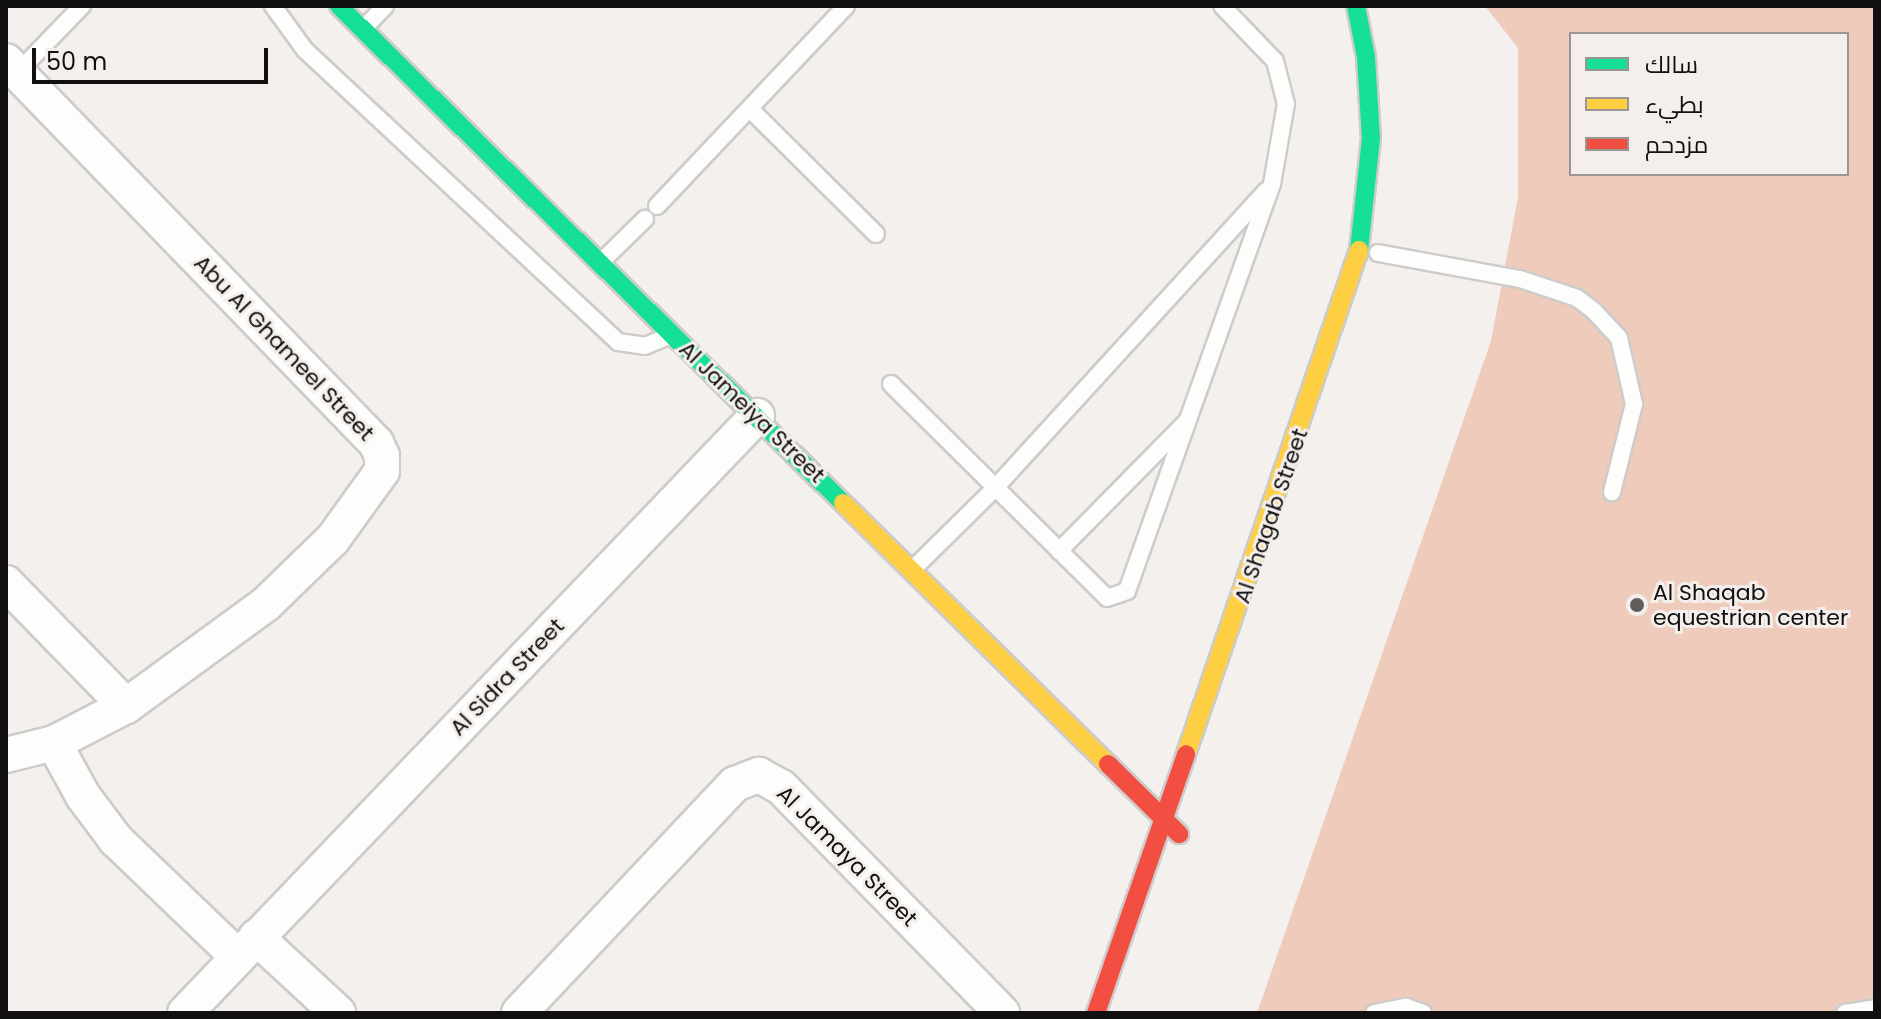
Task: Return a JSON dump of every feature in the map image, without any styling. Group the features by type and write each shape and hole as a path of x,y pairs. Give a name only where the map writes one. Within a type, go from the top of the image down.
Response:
{"street":[{"name":"Al Jameiya Street","path":"339,6 599,265 914,568 1179,834"},
{"name":"Al Shagab Street","path":"1096,1013 1164,820 1232,655 1358,259 1371,138 1356,6"},
{"path":"1376,6 1388,96 1389,166"},
{"name":"Abu Al Ghameel Street","path":"12,66 365,431 382,456 382,471 333,539 266,604 126,706 54,743"},
{"path":"1372,278 1382,232"},
{"name":"Al Sidra Street","path":"185,1013 757,416"},
{"path":"6,583 126,706"},
{"path":"1117,1013 1216,728"},
{"path":"6,755 54,743 83,796 116,840 247,947 338,1013"},
{"name":"Al Jamaya Street","path":"519,1013 735,784 759,775 781,787 1002,1013"}],"lane":[{"path":"12,66 82,6"},
{"path":"273,6 305,50 618,342 645,346 672,335"},
{"path":"363,30 385,6"},
{"path":"657,206 846,6"},
{"path":"891,384 1107,598 1127,591 1272,184 1286,104 1275,61 1222,6"},
{"path":"751,110 876,234"},
{"path":"914,568 995,488 1272,184"},
{"path":"599,265 645,219"},
{"path":"1378,253 1520,279 1577,298 1593,310 1619,338 1634,404 1612,492"},
{"path":"1059,551 1190,418"},
{"path":"1374,1013 1406,1007 1423,1013"},
{"path":"1845,1013 1875,1008"}],"shaded area":[{"name":"Al Shaqab equestrian center","path":"1485,6 1875,6 1875,1013 1257,1013 1491,341 1518,197 1518,48"}],"traffic: fast":[{"path":"339,6 843,503"},
{"path":"1356,6 1366,57 1371,138 1359,250"}],"traffic: slow":[{"path":"1186,754 1359,250"},
{"path":"843,503 1108,764"}],"traffic: jam":[{"path":"1096,1013 1186,754"},
{"path":"1108,764 1179,834"}],"place":[{"name":"Al Shaqab equestrian center","path":"1637,605"}]}
